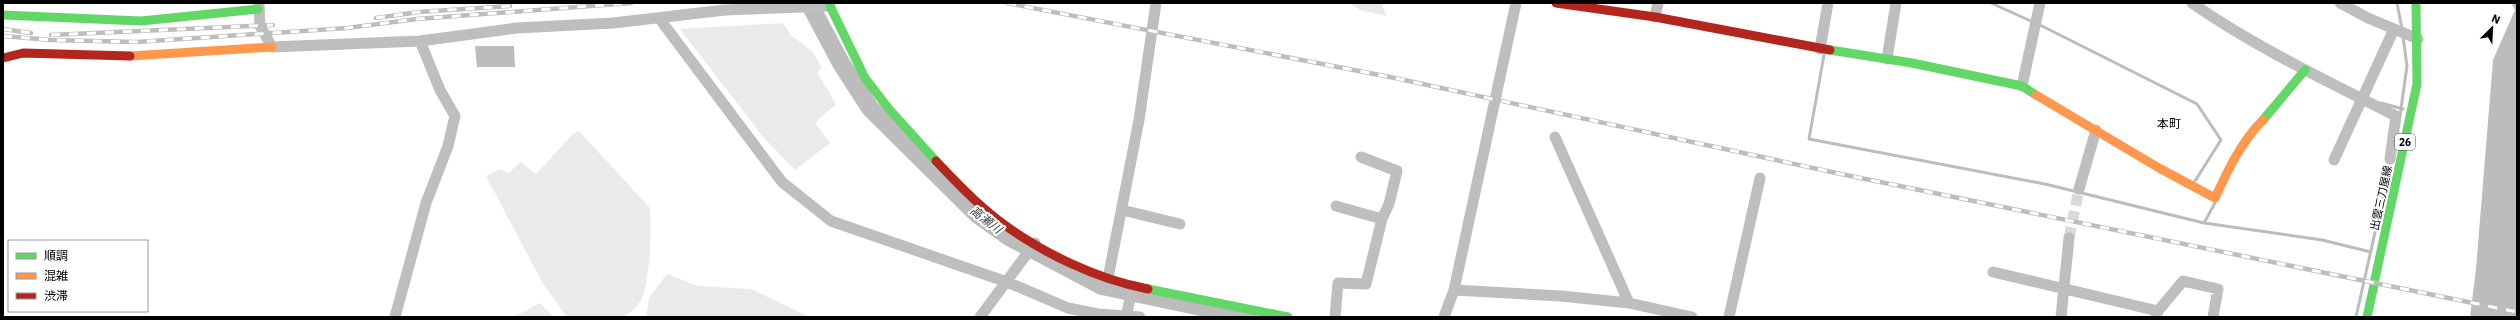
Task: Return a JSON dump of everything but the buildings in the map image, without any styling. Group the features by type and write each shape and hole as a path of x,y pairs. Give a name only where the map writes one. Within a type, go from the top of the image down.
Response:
{"street":[{"path":"1108,278 1139,120 1156,3"},
{"path":"1444,317 1454,290 1516,3"},
{"path":"1556,3 1655,17 1820,49 1887,59 2022,86 2159,168 2215,198 2230,166 2249,134 2280,102 2306,70"},
{"path":"1655,17 1658,3"},
{"path":"1820,49 1828,3"},
{"path":"1887,59 1896,3"},
{"path":"2022,86 2040,3"},
{"path":"2192,3 2212,18 2306,70 2396,116 2390,159"},
{"path":"2340,3 2418,39"},
{"name":"出雲三刀屋線","path":"2367,317 2417,84 2418,39 2416,3"},
{"path":"3,58 23,53 114,57 272,47 420,41 517,28 659,18 725,10 829,4 865,78 889,109 965,192 998,220 1035,243 1072,263 1108,278 1133,286 1242,312 1288,317"},
{"path":"3,15 141,21 259,6 260,26 272,47"},
{"path":"659,18 782,182 831,221 1007,282 1068,308 1098,314 1140,317"},
{"path":"2334,160 2394,29"},
{"path":"395,317 426,203 448,146 455,116 440,90 420,41"},
{"path":"2079,189 2096,130"},
{"path":"1555,137 1629,303"},
{"path":"1335,317 1338,283 1366,284 1382,219 1389,204 1397,171 1361,157"},
{"path":"1730,317 1760,178"},
{"path":"1336,206 1382,219"},
{"path":"1122,210 1180,224"},
{"path":"2061,317 2069,238"},
{"path":"980,317 1035,243"},
{"path":"1993,272 2064,288 2157,314 2183,281 2218,289 2213,317"},
{"path":"1126,316 1133,286"},
{"path":"1454,290 1629,303 1692,317"},
{"path":"1060,317 1068,308"}],"shaded area":[{"path":"1350,3 1381,3 1387,16 1359,10"},
{"path":"2511,3 2517,3 2517,317 2470,317 2476,269 2493,60 2515,10"},
{"path":"783,23 791,35 812,51 822,68 817,72 836,104 815,123 830,143 795,170 764,138 680,29"},
{"path":"475,46 514,46 515,67 477,67"},
{"path":"579,131 650,208 650,252 646,285 638,305 622,317 566,316 542,282 486,176 501,169 508,173 521,162 536,174 573,134"},
{"path":"667,274 698,286 751,289 810,317 646,317 649,298"},
{"path":"540,303 554,317 514,317"}],"waterway":[{"name":"高瀬川","path":"809,3 841,63 870,108 978,215 1009,237 1102,286 1248,317"},
{"path":"1991,3 2033,22"},
{"path":"2397,3 2402,29"},
{"path":"2038,24 2197,104 2221,140 2195,181"},
{"path":"2400,116 2407,66 2403,36"},
{"path":"1824,55 1809,139 2045,184 2204,223"},
{"path":"2381,103 2403,109"},
{"path":"2356,317 2391,161"},
{"path":"2215,203 2204,223 2322,240 2371,252"}],"tunnel":[{"path":"2069,238 2079,189"}],"railway":[{"path":"3,36 51,40 137,42 347,28 417,19 631,3"},
{"path":"1007,3 1395,78 1841,174 2517,312"},
{"path":"376,18 419,12 510,6"},
{"path":"51,35 273,25"},
{"path":"3,29 31,33"}],"traffic: fast":[{"path":"2375,279 2417,84 2416,3"},
{"path":"830,6 865,78 889,109 936,161"},
{"path":"3,15 141,21 258,9"},
{"path":"1830,50 1912,63 2022,86 2036,95"},
{"path":"2263,120 2305,70"},
{"path":"2367,317 2374,285"},
{"path":"1148,289 1288,317"}],"traffic: slow":[{"path":"130,56 272,47"},
{"path":"2036,95 2159,168 2215,198 2230,167 2242,147 2263,120"}],"traffic: jam":[{"path":"1556,3 1655,17 1830,50"},
{"path":"3,58 23,53 130,56"},
{"path":"936,161 966,192 998,220 1032,243 1069,263 1089,271 1148,289"}],"district":[{"name":"本町","path":"2169,124"}]}
